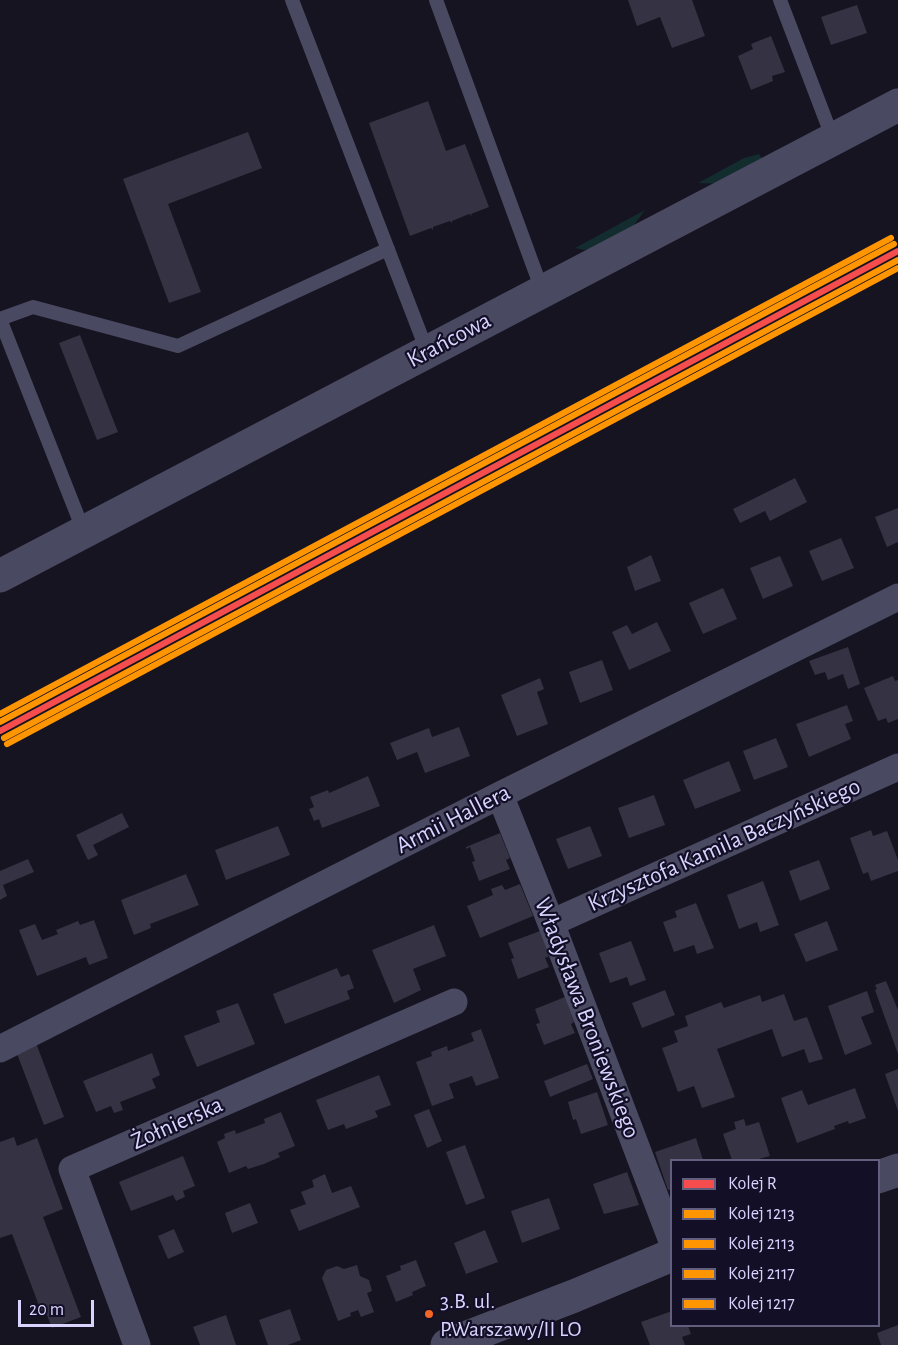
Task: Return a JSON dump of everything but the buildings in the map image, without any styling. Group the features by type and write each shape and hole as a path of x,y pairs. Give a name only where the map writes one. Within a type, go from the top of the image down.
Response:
{"street":[{"name":"Krańcowa","path":"0,576 898,105"},
{"name":"Armii Hallera","path":"4,1046 898,597"},
{"name":"Krzysztofa Kamila Baczyńskiego","path":"551,923 898,767"},
{"name":"Władysława Broniewskiego","path":"500,795 670,1236"},
{"name":"Żołnierska","path":"137,1345 72,1169 454,1002"},
{"path":"880,1177 898,1170"},
{"path":"447,1345 670,1256"}],"lane":[{"path":"292,0 427,351"},
{"path":"436,0 542,290"},
{"path":"780,0 833,139"},
{"path":"84,532 0,319 33,307 178,346 388,249"}],"green space":[{"path":"759,154 763,160 722,184 698,183 744,158"},
{"path":"645,210 632,228 601,246 585,250 575,248"}],"rail line":[{"name":"1217","path":"0,714 891,238"},
{"name":"2113","path":"0,722 894,244"},
{"name":"R","path":"0,731 898,251"},
{"name":"1213","path":"4,738 898,260"},
{"name":"2117","path":"7,744 898,268"}],"place":[{"name":"3.B. ul. P.Warszawy/II LO","path":"429,1314"}]}
